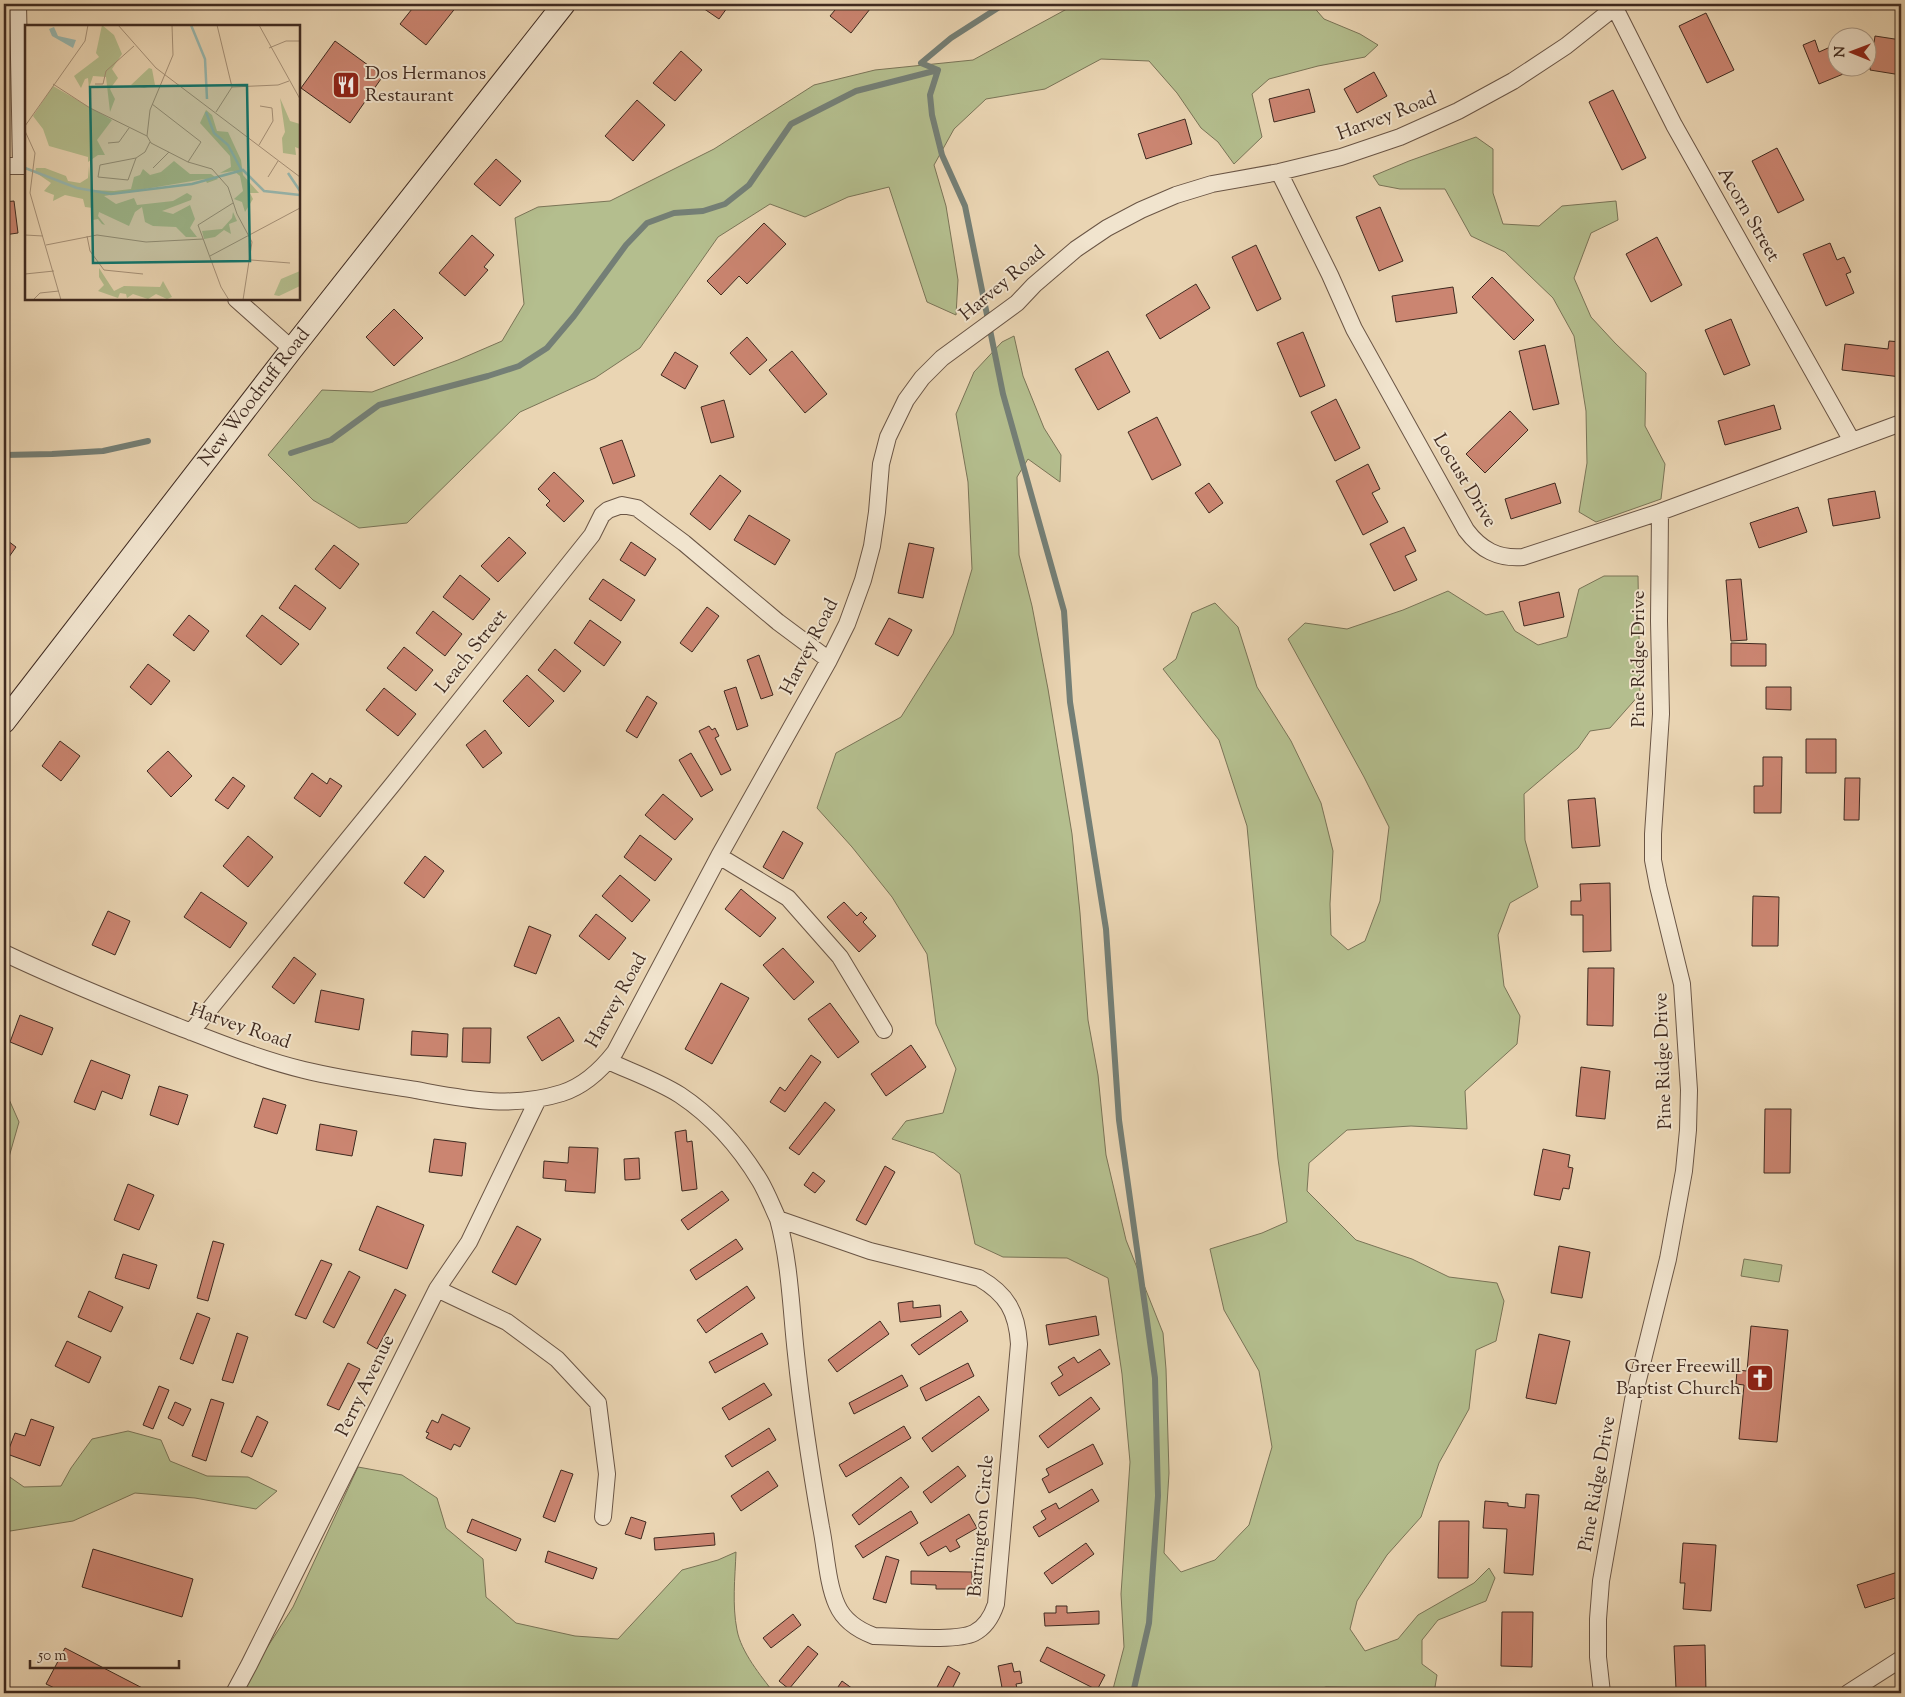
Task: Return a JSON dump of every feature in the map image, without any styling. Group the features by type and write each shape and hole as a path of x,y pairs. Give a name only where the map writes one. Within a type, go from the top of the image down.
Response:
{"main road":[{"name":"New Woodruff Road","path":"4,722 292,349 564,4"}],"street":[{"path":"4,166 24,166 18,4"},
{"name":"Harvey Road","path":"4,953 122,1005 191,1032 303,1070 483,1102 520,1102 538,1099 563,1093 580,1085 595,1074 615,1052 719,856 829,660 847,624 863,580 872,546 878,512 881,464 893,424 906,400 922,378 942,358 1003,314 1076,249 1108,228 1141,210 1212,184 1279,172 1341,157 1400,137 1458,111 1513,81 1566,46 1616,5"},
{"name":"Acorn Street","path":"1616,5 1674,125 1852,440"},
{"name":"Locust Drive","path":"1279,172 1354,328 1466,530 1484,550 1496,556 1524,557 1660,512 1901,423"},
{"path":"237,300 292,349"},
{"name":"Leach Street","path":"191,1032 592,535 602,516 608,510 622,505 637,508 684,543 778,622 829,660"},
{"name":"Pine Ridge Drive","path":"1602,1693 1598,1657 1601,1581 1634,1400 1668,1259 1684,1172 1688,1130 1689,1090 1682,984 1658,886 1654,860 1653,834 1661,714 1660,512"},
{"path":"719,856 788,898 840,957 884,1030"},
{"name":"Barrington Circle","path":"608,1061 680,1095 712,1120 739,1149 761,1182 778,1219 785,1246 806,1436 837,1606 852,1625 874,1636 955,1637 974,1633 989,1621 996,1604 1019,1344 1018,1328 1013,1312 999,1292 979,1278 870,1251 778,1219"},
{"name":"Perry Avenue","path":"234,1693 250,1665 437,1289 469,1242 538,1099"},
{"path":"437,1289 507,1322 557,1359 598,1402 607,1474 602,1517"},
{"path":"1848,1693 1901,1659"}],"green space":[{"path":"1076,4 1311,4 1324,19 1360,34 1378,45 1365,57 1318,66 1269,79 1252,94 1262,137 1234,164 1218,142 1201,128 1177,93 1149,61 1101,59 1045,89 986,99 954,129 934,165 946,206 958,280 956,315 927,302 889,187 848,197 805,217 770,204 718,237 640,348 595,378 520,412 407,523 359,528 313,500 268,455 322,390 372,392 458,360 502,341 524,304 515,218 538,207 610,201 714,149 814,85 875,70 973,60"},
{"path":"1476,137 1493,149 1493,193 1503,224 1539,226 1562,206 1616,201 1618,220 1591,233 1574,278 1591,317 1646,373 1645,426 1665,464 1661,499 1596,522 1579,512 1587,463 1586,411 1574,336 1553,298 1505,252 1471,236 1445,189 1400,189 1379,185 1373,176"},
{"path":"1014,336 1023,376 1044,428 1061,455 1060,482 1028,459 1017,477 1019,555 1032,606 1048,689 1072,834 1088,1020 1098,1075 1106,1155 1126,1240 1163,1333 1169,1473 1164,1553 1181,1572 1215,1560 1249,1525 1272,1447 1259,1371 1224,1310 1210,1249 1262,1233 1287,1222 1278,1159 1247,826 1219,740 1163,669 1176,659 1192,613 1215,603 1238,627 1257,687 1291,741 1321,803 1333,851 1330,904 1331,935 1348,950 1365,941 1380,901 1389,827 1364,777 1288,639 1305,623 1347,629 1403,610 1448,591 1486,615 1503,611 1515,631 1538,645 1567,637 1579,589 1604,576 1638,576 1640,694 1610,728 1590,731 1578,748 1524,794 1525,840 1538,887 1510,903 1498,935 1504,986 1520,1016 1517,1044 1465,1091 1467,1129 1411,1126 1347,1130 1309,1163 1307,1191 1356,1240 1412,1259 1449,1277 1497,1283 1504,1301 1496,1341 1476,1350 1469,1409 1439,1463 1421,1517 1387,1555 1357,1601 1350,1629 1365,1651 1398,1639 1418,1615 1474,1583 1489,1568 1495,1578 1486,1601 1438,1620 1422,1640 1422,1664 1437,1675 1434,1693 1413,1693 1378,1688 1326,1687 1303,1693 1112,1693 1124,1647 1121,1594 1130,1462 1122,1374 1108,1278 1067,1258 1003,1257 975,1244 960,1174 934,1153 892,1139 906,1121 943,1113 956,1069 936,1024 927,954 892,897 852,847 817,808 836,753 901,717 953,634 972,569 968,482 956,414 974,372 1002,342"},
{"path":"4,1088 19,1122 7,1164 6,1224 4,1228"},
{"path":"1744,1259 1782,1265 1779,1282 1741,1276"},
{"path":"128,1431 161,1440 170,1461 207,1476 248,1477 277,1491 256,1509 195,1498 135,1493 73,1521 4,1532 4,1473 24,1487 61,1486 71,1468 92,1439"},
{"path":"358,1467 402,1475 437,1498 446,1528 483,1559 486,1597 516,1623 575,1636 618,1639 682,1570 718,1560 736,1552 734,1601 735,1621 739,1638 752,1663 774,1693 238,1693 293,1607"}],"building":[{"path":"416,4 454,4 457,6 426,45 400,24"},
{"path":"697,4 730,4 719,19"},
{"path":"840,4 874,4 851,33 830,16"},
{"path":"1706,13 1734,70 1707,83 1679,26"},
{"path":"1878,36 1901,40 1899,49 1901,49 1901,75 1878,71"},
{"path":"1815,40 1819,52 1828,48 1828,78 1834,78 1819,84 1803,45"},
{"path":"335,41 383,76 350,123 301,88"},
{"path":"681,51 702,70 675,101 653,83"},
{"path":"1374,72 1387,96 1357,113 1344,89"},
{"path":"1309,89 1315,112 1274,122 1269,99"},
{"path":"1613,90 1646,158 1622,170 1589,102"},
{"path":"637,100 665,125 633,161 605,136"},
{"path":"1185,119 1192,144 1146,159 1138,134"},
{"path":"1777,148 1804,200 1778,213 1752,161"},
{"path":"496,159 521,181 500,206 474,184"},
{"path":"14,201 18,233 4,235 4,202"},
{"path":"1380,207 1403,261 1379,271 1356,217"},
{"path":"764,223 786,244 747,284 739,276 721,295 707,281"},
{"path":"472,235 494,255 484,267 488,270 465,296 439,273"},
{"path":"1657,237 1682,285 1651,302 1626,254"},
{"path":"1830,243 1837,260 1844,257 1851,272 1846,274 1854,293 1826,306 1803,254"},
{"path":"1256,245 1281,299 1257,311 1232,257"},
{"path":"1492,277 1534,320 1514,340 1472,297"},
{"path":"1196,284 1210,308 1160,339 1146,315"},
{"path":"1453,287 1457,313 1396,322 1392,296"},
{"path":"394,309 423,338 394,366 366,337"},
{"path":"1731,319 1750,365 1724,375 1705,330"},
{"path":"1303,332 1325,386 1300,397 1277,343"},
{"path":"747,337 767,360 750,375 730,353"},
{"path":"1889,341 1901,342 1901,377 1842,370 1845,344 1888,349"},
{"path":"1545,345 1559,404 1533,410 1519,351"},
{"path":"792,351 827,394 805,413 769,370"},
{"path":"1108,351 1130,392 1098,410 1075,369"},
{"path":"675,352 698,366 685,389 661,375"},
{"path":"1336,399 1360,448 1335,461 1311,412"},
{"path":"724,400 734,437 711,443 701,407"},
{"path":"1774,405 1781,429 1725,445 1718,421"},
{"path":"1510,411 1528,430 1485,473 1466,454"},
{"path":"1157,417 1181,465 1152,480 1128,432"},
{"path":"622,440 635,476 613,484 600,448"},
{"path":"1368,464 1380,489 1372,493 1388,522 1363,535 1336,481"},
{"path":"554,472 584,501 564,522 546,505 550,501 538,489"},
{"path":"720,475 741,491 710,530 690,514"},
{"path":"1209,483 1223,503 1209,513 1195,493"},
{"path":"1555,483 1561,503 1511,519 1505,499"},
{"path":"1875,491 1880,518 1833,526 1828,499"},
{"path":"1798,507 1807,532 1759,548 1750,523"},
{"path":"749,515 790,540 775,565 734,540"},
{"path":"1404,527 1416,551 1405,556 1417,580 1394,591 1370,544"},
{"path":"509,537 526,553 498,582 481,566"},
{"path":"4,538 16,547 4,564"},
{"path":"631,542 656,559 645,576 620,560"},
{"path":"909,543 934,548 923,598 898,593"},
{"path":"334,545 359,564 340,589 315,569"},
{"path":"460,575 490,599 473,620 443,597"},
{"path":"603,579 635,600 621,621 589,599"},
{"path":"1741,579 1747,640 1731,641 1726,580"},
{"path":"295,585 326,608 310,630 279,608"},
{"path":"1559,592 1564,617 1524,626 1519,602"},
{"path":"707,607 719,616 692,652 680,643"},
{"path":"433,611 462,634 445,656 416,633"},
{"path":"189,615 209,631 194,651 173,635"},
{"path":"262,615 299,644 281,665 246,636"},
{"path":"889,618 912,630 898,656 875,644"},
{"path":"590,620 621,642 604,666 574,643"},
{"path":"1731,643 1766,644 1766,666 1731,666"},
{"path":"404,647 433,670 416,691 387,668"},
{"path":"555,649 581,671 564,692 538,670"},
{"path":"759,655 773,695 761,699 747,660"},
{"path":"148,664 170,681 151,705 130,687"},
{"path":"527,675 554,701 529,727 503,701"},
{"path":"736,687 748,726 737,730 724,691"},
{"path":"1766,687 1791,687 1791,710 1766,709"},
{"path":"384,688 416,714 398,736 366,710"},
{"path":"647,696 657,703 637,738 626,731"},
{"path":"709,726 712,730 715,728 719,736 715,738 731,770 721,775 699,731"},
{"path":"485,730 502,753 483,768 466,745"},
{"path":"1806,739 1836,739 1836,773 1806,773"},
{"path":"60,741 80,756 61,781 42,766"},
{"path":"168,751 192,776 171,797 147,771"},
{"path":"691,753 713,790 701,797 679,760"},
{"path":"1763,757 1782,757 1781,813 1754,813 1754,786 1763,786"},
{"path":"312,773 327,784 330,778 342,786 320,817 294,798"},
{"path":"233,777 245,786 228,809 215,800"},
{"path":"1845,778 1860,778 1859,820 1844,820"},
{"path":"663,794 693,819 675,840 645,815"},
{"path":"1595,798 1600,846 1572,848 1568,800"},
{"path":"783,831 803,843 783,879 763,867"},
{"path":"640,835 672,859 655,881 624,857"},
{"path":"248,836 273,857 248,887 223,866"},
{"path":"425,856 444,871 424,898 404,883"},
{"path":"620,875 650,900 632,922 602,896"},
{"path":"1610,883 1611,951 1583,952 1583,915 1571,915 1571,901 1581,901 1580,884"},
{"path":"741,889 776,918 760,937 725,909"},
{"path":"201,892 247,923 230,948 184,917"},
{"path":"1753,896 1779,897 1778,946 1752,946"},
{"path":"844,902 857,916 861,912 867,918 863,922 876,936 859,952 827,917"},
{"path":"108,911 130,921 115,955 92,945"},
{"path":"596,914 626,938 609,960 579,936"},
{"path":"529,926 551,935 536,974 514,966"},
{"path":"783,948 814,982 794,1000 763,965"},
{"path":"294,957 316,974 294,1004 272,987"},
{"path":"1588,968 1614,968 1613,1026 1587,1025"},
{"path":"721,983 749,998 712,1064 685,1049"},
{"path":"321,990 364,999 359,1030 315,1022"},
{"path":"830,1003 859,1042 838,1058 808,1019"},
{"path":"20,1015 53,1028 42,1055 10,1042"},
{"path":"559,1017 574,1041 542,1061 527,1037"},
{"path":"463,1028 491,1028 490,1063 462,1062"},
{"path":"412,1031 448,1034 447,1057 411,1055"},
{"path":"911,1045 926,1067 886,1096 871,1074"},
{"path":"811,1055 821,1062 785,1112 770,1102 780,1087 785,1091"},
{"path":"91,1060 130,1075 122,1099 102,1091 95,1110 74,1102"},
{"path":"1581,1067 1610,1071 1605,1119 1576,1116"},
{"path":"159,1086 188,1095 178,1125 150,1115"},
{"path":"263,1098 286,1105 277,1134 254,1127"},
{"path":"825,1102 835,1110 799,1155 789,1148"},
{"path":"1765,1109 1791,1109 1790,1173 1764,1173"},
{"path":"320,1124 357,1131 352,1156 316,1150"},
{"path":"686,1130 687,1142 692,1141 697,1189 682,1191 675,1132"},
{"path":"434,1139 466,1143 462,1176 429,1172"},
{"path":"569,1147 598,1148 595,1193 565,1191 566,1180 543,1178 544,1161 568,1163"},
{"path":"1543,1149 1570,1155 1568,1167 1573,1168 1569,1189 1563,1188 1560,1200 1534,1195"},
{"path":"639,1158 640,1179 625,1180 624,1159"},
{"path":"885,1166 895,1172 866,1225 856,1220"},
{"path":"813,1172 825,1181 815,1193 804,1185"},
{"path":"128,1184 154,1195 139,1230 114,1220"},
{"path":"722,1191 729,1200 688,1230 681,1220"},
{"path":"377,1206 424,1225 407,1269 359,1250"},
{"path":"517,1226 541,1239 516,1285 492,1272"},
{"path":"736,1239 743,1249 696,1280 690,1270"},
{"path":"213,1241 224,1244 208,1301 197,1298"},
{"path":"1559,1246 1590,1252 1582,1298 1551,1293"},
{"path":"123,1254 157,1265 149,1289 115,1278"},
{"path":"321,1260 332,1264 306,1319 295,1315"},
{"path":"349,1271 360,1277 334,1328 323,1322"},
{"path":"747,1286 755,1298 706,1333 697,1320"},
{"path":"395,1289 406,1295 377,1349 367,1343"},
{"path":"89,1291 123,1307 111,1332 78,1317"},
{"path":"913,1301 913,1308 940,1305 941,1317 900,1322 898,1303"},
{"path":"961,1311 968,1321 919,1355 911,1345"},
{"path":"197,1313 210,1318 193,1364 180,1359"},
{"path":"1096,1316 1099,1335 1049,1345 1046,1325"},
{"path":"880,1321 889,1334 837,1372 828,1360"},
{"name":"Greer Freewill Baptist Church","path":"1751,1326 1788,1330 1777,1442 1739,1439 1744,1385 1736,1384 1737,1370 1747,1371"},
{"path":"237,1333 248,1337 233,1383 222,1380"},
{"path":"762,1333 768,1344 715,1373 709,1362"},
{"path":"1539,1334 1570,1341 1556,1404 1526,1398"},
{"path":"67,1341 101,1357 89,1383 55,1366"},
{"path":"1100,1349 1110,1364 1059,1396 1051,1383 1063,1375 1058,1367 1074,1357 1078,1363"},
{"path":"348,1363 360,1369 339,1410 327,1405"},
{"path":"968,1363 974,1376 926,1401 920,1388"},
{"path":"902,1375 908,1386 854,1414 849,1403"},
{"path":"764,1383 772,1395 729,1420 722,1408"},
{"path":"159,1386 169,1390 153,1429 143,1425"},
{"path":"979,1396 989,1410 932,1452 922,1438"},
{"path":"1091,1397 1100,1409 1048,1448 1039,1436"},
{"path":"211,1399 224,1403 206,1461 192,1456"},
{"path":"175,1402 191,1409 183,1426 168,1418"},
{"path":"1901,1404 1901,1459 1899,1459"},
{"path":"442,1414 470,1428 460,1447 454,1444 451,1450 426,1438 429,1433 426,1432 432,1420 438,1423"},
{"path":"257,1416 268,1422 252,1457 241,1452"},
{"path":"31,1419 54,1427 40,1466 7,1454 15,1433 25,1436"},
{"path":"904,1426 911,1438 846,1477 839,1465"},
{"path":"769,1428 776,1440 732,1467 725,1456"},
{"path":"1093,1444 1103,1464 1049,1493 1042,1479 1049,1475 1046,1469"},
{"path":"958,1466 966,1476 931,1503 923,1492"},
{"path":"561,1470 573,1474 555,1522 543,1517"},
{"path":"768,1471 778,1486 741,1511 731,1496"},
{"path":"901,1477 909,1487 859,1525 852,1515"},
{"path":"1092,1489 1099,1501 1039,1537 1033,1527 1046,1519 1041,1511 1056,1503 1059,1509"},
{"path":"1526,1494 1539,1495 1533,1575 1504,1573 1507,1529 1483,1528 1485,1501 1508,1503 1508,1506 1525,1508"},
{"path":"911,1511 918,1523 863,1558 855,1546"},
{"path":"969,1514 977,1528 956,1540 960,1547 950,1552 946,1546 928,1556 920,1543"},
{"path":"631,1517 646,1522 641,1539 625,1534"},
{"path":"472,1519 521,1539 516,1551 467,1532"},
{"path":"1439,1521 1469,1521 1468,1578 1438,1578"},
{"path":"714,1533 715,1545 655,1550 654,1538"},
{"path":"1086,1543 1094,1554 1052,1584 1044,1573"},
{"path":"1683,1543 1716,1545 1711,1611 1683,1609 1685,1583 1680,1583"},
{"path":"93,1549 193,1579 182,1617 82,1587"},
{"path":"548,1551 597,1568 593,1579 545,1562"},
{"path":"886,1556 899,1560 886,1603 873,1599"},
{"path":"911,1571 972,1572 972,1589 936,1589 936,1585 911,1584"},
{"path":"1901,1571 1901,1596 1865,1608 1857,1585"},
{"path":"1056,1606 1067,1606 1067,1613 1099,1611 1099,1624 1045,1626 1044,1613 1056,1613"},
{"path":"1502,1612 1533,1612 1532,1667 1501,1666"},
{"path":"793,1614 801,1625 771,1648 763,1638"},
{"path":"1705,1645 1706,1693 1680,1693 1680,1689 1676,1689 1674,1646"},
{"path":"808,1646 818,1654 789,1689 779,1681"},
{"path":"1047,1647 1105,1675 1097,1690 1040,1661"},
{"path":"65,1648 152,1693 65,1693 46,1684"},
{"path":"1012,1663 1014,1672 1020,1671 1022,1683 1016,1684 1018,1693 1003,1693 998,1666"},
{"path":"948,1666 960,1673 950,1693 934,1693"},
{"path":"842,1681 853,1689 850,1693 834,1693"}],"waterway":[{"path":"938,70 921,63 951,38 1004,4"},
{"path":"938,70 930,95 932,115 942,155 965,206 1003,394 1064,611 1070,702 1106,929 1119,1120 1155,1378 1158,1496 1149,1623 1133,1693"},
{"path":"291,453 331,440 379,405 519,366 547,348 574,316 626,245 647,223 674,213 703,211 725,204 749,185 791,124 856,91 938,70"},
{"path":"4,455 103,451 148,441"}],"place":[{"name":"Dos Hermanos Restaurant","path":"346,85"},
{"name":"Greer Freewill Baptist Church","path":"1760,1378"}]}
